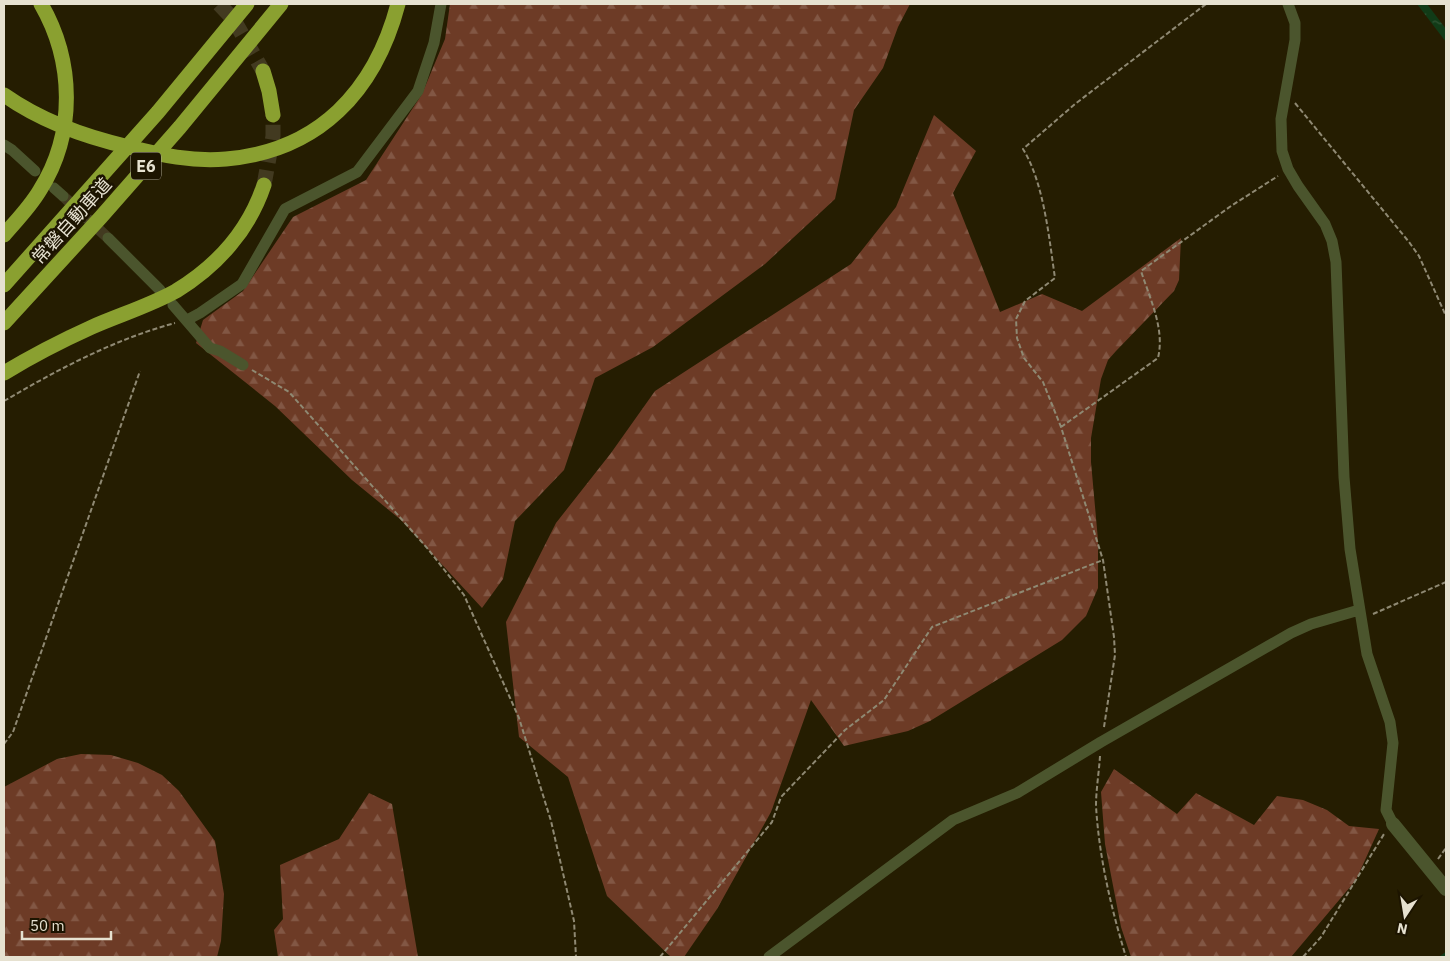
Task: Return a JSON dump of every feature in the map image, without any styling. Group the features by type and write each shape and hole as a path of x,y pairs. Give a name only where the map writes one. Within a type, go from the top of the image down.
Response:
{"highway":[{"path":"4,235 40,190 53,166 61,141 67,110 65,64 53,26 41,4"},
{"name":"常磐自動車道","path":"4,285 158,112 247,4"},
{"name":"常磐自動車道","path":"4,323 102,217 180,127 281,4"},
{"path":"4,95 51,122 109,142 175,157 225,159 250,156 275,149 305,136 331,118 350,100 366,80 388,37 398,4"},
{"path":"263,71 269,90 273,115"},
{"path":"4,373 56,343 143,307 176,291 196,277 208,268 238,238 258,204 264,185"}],"street":[{"path":"187,320 242,284 285,209 357,172 418,90 434,43 441,4"},
{"path":"1288,4 1295,23 1295,40 1281,120 1282,152 1288,169 1307,201 1325,224 1332,241 1336,262 1344,477 1350,549 1367,654 1390,722 1393,743 1386,810 1393,824 1446,888"},
{"path":"4,145 35,171"},
{"path":"108,238 160,290"},
{"path":"173,305 210,348 220,350 243,365"},
{"path":"769,957 953,820 1017,793 1291,633 1311,624 1360,614"}],"path":[{"path":"1126,957 1117,928 1100,842 1096,804 1102,742 1115,655 1103,560 1061,427 1043,382 1024,358 1017,338 1016,319 1025,301 1055,278 1040,195 1031,163 1023,149 1075,104 1206,4"},
{"path":"1286,91 1419,256 1446,316"},
{"path":"1061,427 1158,358 1160,348 1158,323 1140,271 1231,206 1288,169"},
{"path":"4,401 57,370 155,329 187,320"},
{"path":"243,365 289,392 428,549 464,595 519,718 551,821 574,921 576,957"},
{"path":"4,744 13,732 140,371"},
{"path":"660,957 772,822 781,797 844,730 884,700 932,627 1103,560"},
{"path":"1360,614 1446,582"},
{"path":"1303,957 1321,937 1385,832 1393,824"}],"green space":[{"path":"450,4 910,4 898,27 883,68 854,110 835,199 765,264 653,347 595,378 564,470 515,521 503,579 482,608 401,520 352,480 275,406 196,343 203,320 243,291 293,217 366,180 422,94 445,39"},
{"path":"934,115 976,151 953,193 1000,312 1042,294 1082,311 1181,238 1179,280 1174,291 1108,360 1101,379 1091,438 1091,462 1098,540 1098,588 1086,616 1062,640 930,721 908,731 844,746 811,700 771,812 717,909 684,957 671,957 607,896 568,777 519,737 506,622 556,523 611,453 655,391 851,264 896,207"},
{"path":"81,754 111,755 138,763 162,775 179,791 215,841 224,894 221,941 217,957 4,957 4,787 57,759"},
{"path":"1114,769 1177,814 1196,793 1254,825 1277,796 1303,800 1327,810 1349,826 1379,829 1356,880 1291,957 1131,957 1121,927 1105,844 1101,792"},
{"path":"369,793 392,804 418,957 278,957 274,930 283,919 280,865 339,839"}],"water":[{"path":"1417,4 1427,4 1446,29 1446,42"}],"waterway":[{"path":"1442,957 1446,954"}],"tunnel":[{"path":"219,4 234,20 263,71"},
{"path":"264,185 273,136 273,115"},
{"path":"63,196 108,238"}]}
